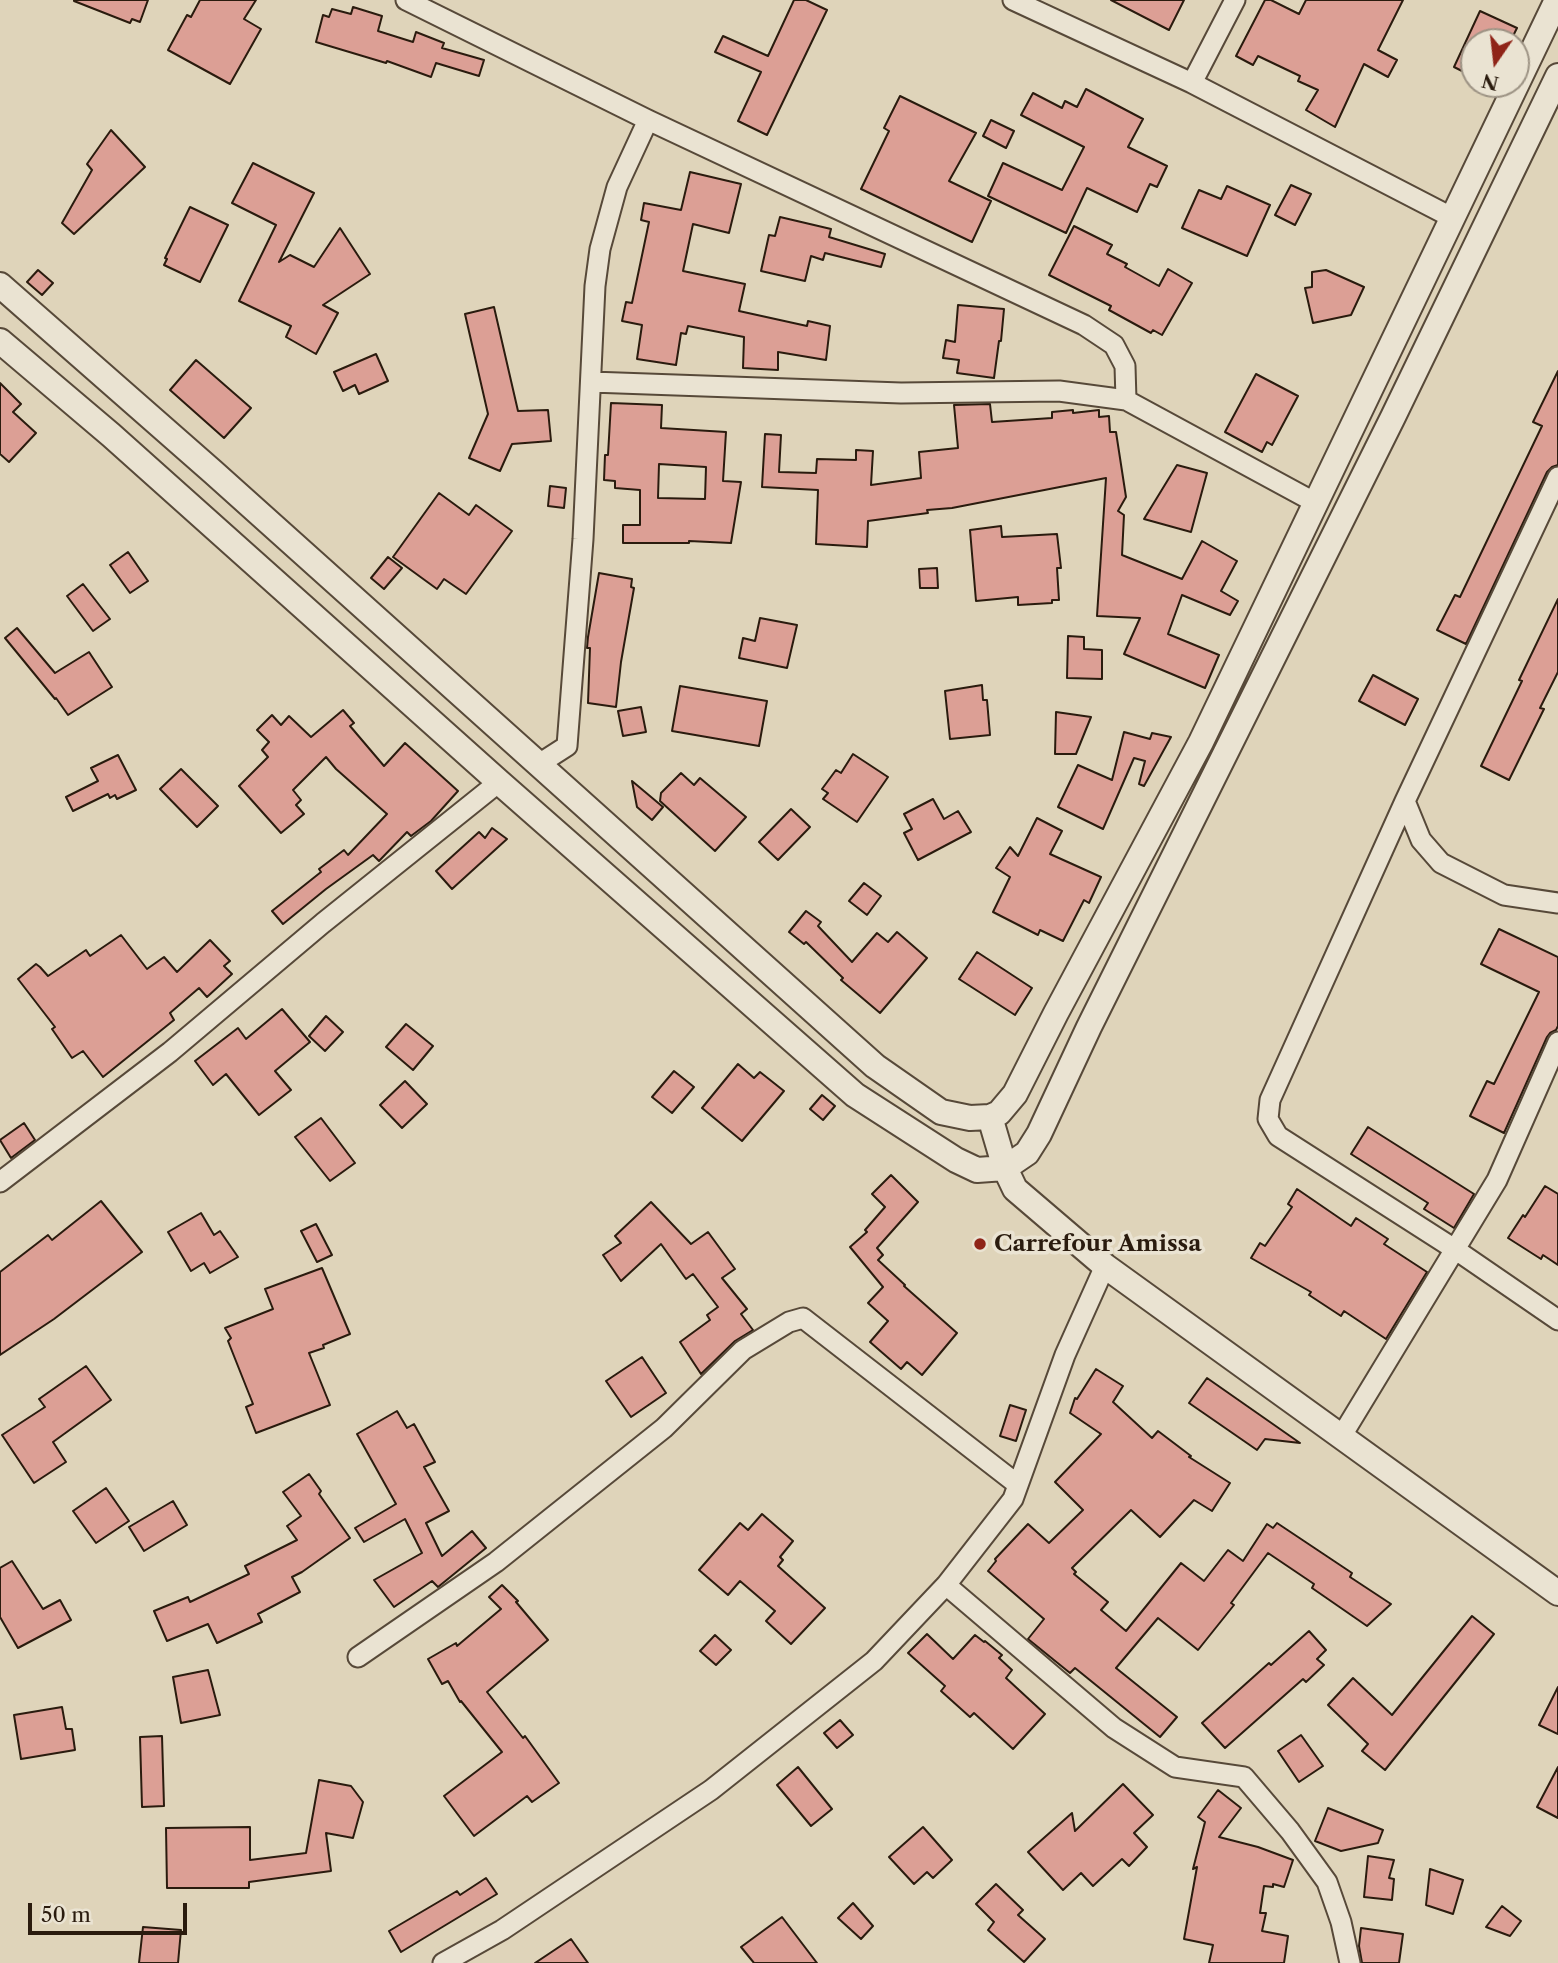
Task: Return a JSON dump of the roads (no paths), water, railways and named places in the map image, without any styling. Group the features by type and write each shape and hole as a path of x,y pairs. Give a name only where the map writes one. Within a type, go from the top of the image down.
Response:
{"street":[{"path":"406,0 648,120 1084,325 1114,345 1125,366 1126,400"},
{"path":"1013,0 1192,83 1452,218"},
{"path":"1192,83 1235,0"},
{"path":"0,285 213,472 875,1066 941,1112 970,1118 990,1117 999,1113 1015,1094 1201,742 1557,0"},
{"path":"0,341 111,435 855,1095 977,1170 1005,1168 1027,1153 1039,1134 1089,1027 1393,417 1558,76"},
{"path":"539,764 567,746 583,539 595,286 600,249 617,187 648,120"},
{"path":"591,382 901,393 1059,391 1126,400 1316,503"},
{"path":"1558,477 1405,801 1270,1100 1268,1119 1278,1136 1456,1250 1558,1320"},
{"path":"0,1182 170,1052 323,923 499,782"},
{"path":"1405,801 1421,840 1441,863 1504,895 1558,903"},
{"path":"1341,1437 1497,1180 1558,1042"},
{"path":"990,1117 1014,1189 1105,1266 1558,1593"},
{"path":"443,1963 502,1930 711,1790 873,1661 946,1585 1013,1499 1065,1355 1105,1266"},
{"path":"358,1657 496,1562 664,1428 743,1350 789,1322 803,1318 1017,1484"},
{"path":"946,1585 1114,1728 1175,1767 1244,1777 1290,1831 1327,1882 1341,1922 1350,1963"}],"place":[{"name":"Carrefour Amissa","path":"980,1244"}]}
